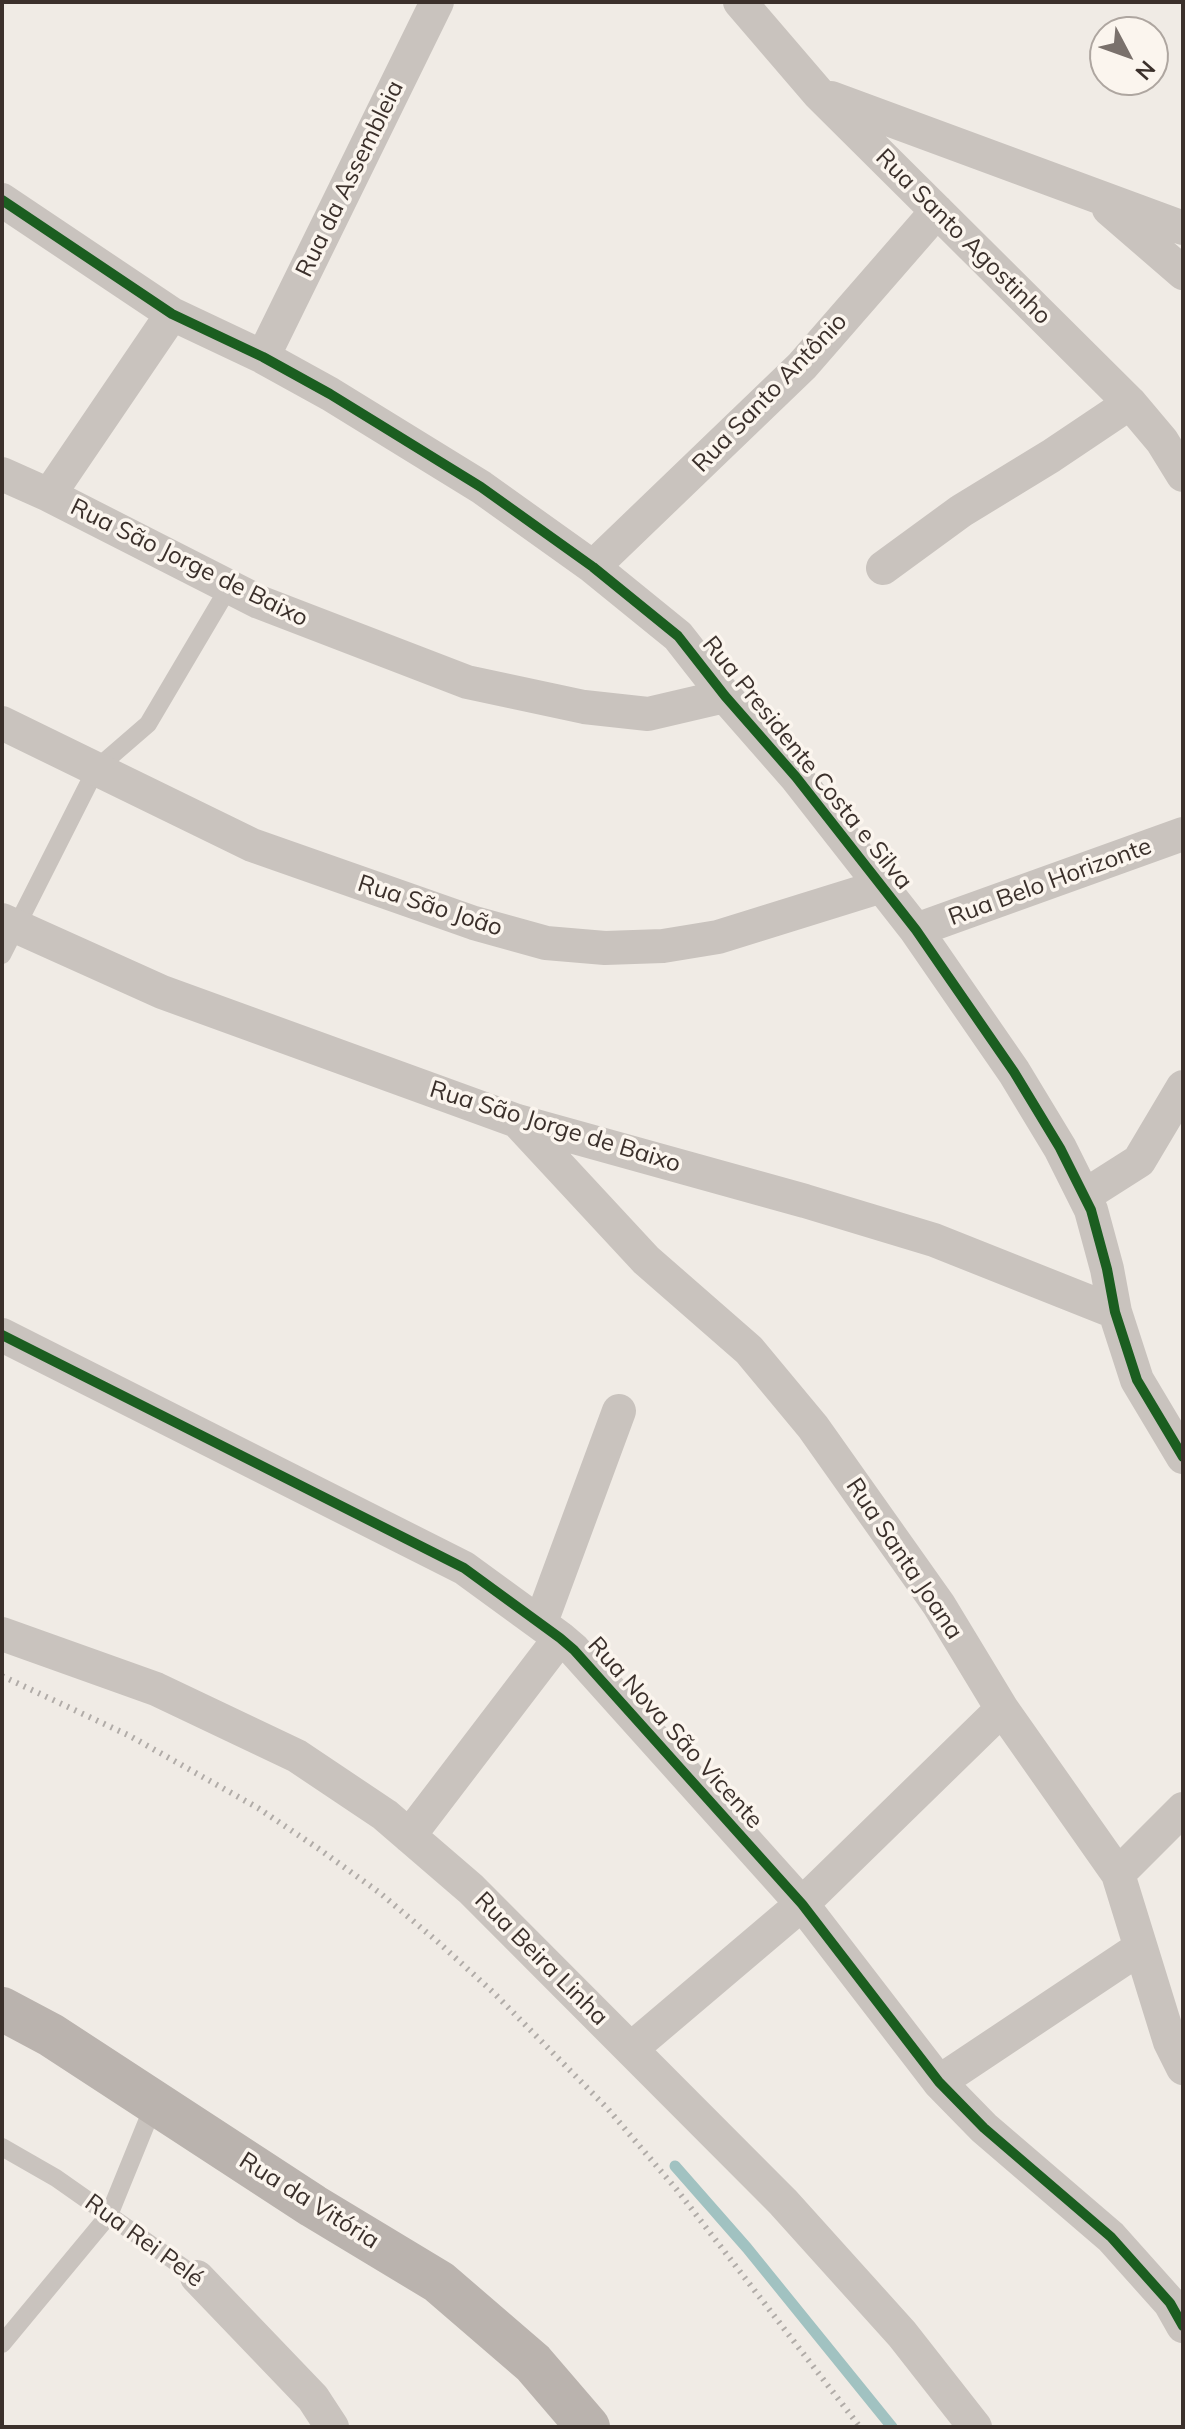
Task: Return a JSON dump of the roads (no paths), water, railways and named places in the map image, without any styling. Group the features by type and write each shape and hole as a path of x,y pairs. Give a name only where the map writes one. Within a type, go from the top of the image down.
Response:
{"street":[{"name":"Rua da Assembleia","path":"263,357 437,2"},
{"name":"Rua Santo Agostinho","path":"740,2 819,94 1130,403 1162,441 1183,475"},
{"path":"819,94 1183,228"},
{"path":"1094,196 1183,273"},
{"name":"Rua Presidente Costa e Silva","path":"2,200 172,314 263,357 330,394 481,487 593,567 678,636 725,696 796,777 916,930 1014,1072 1060,1148 1091,1210 1115,1312 1137,1380 1183,1457"},
{"name":"Rua Santo Antônio","path":"593,567 802,366 937,211"},
{"path":"49,495 172,314"},
{"path":"883,568 961,511 1130,403"},
{"name":"Rua São Jorge de Baixo","path":"2,474 259,602 467,682 584,707 648,714 725,696"},
{"name":"Rua São João","path":"2,723 252,845 474,923 546,943 605,948 663,946 718,937 882,886"},
{"name":"Rua Belo Horizonte","path":"916,930 1183,834"},
{"name":"Rua São Jorge de Baixo","path":"6,934 517,1121 934,1240 1115,1312"},
{"path":"1084,1196 1139,1161 1183,1087"},
{"name":"Rua Santa Joana","path":"517,1121 646,1260 749,1350 813,1427 939,1605 1002,1709 1118,1874 1170,2042 1183,2068"},
{"name":"Rua Nova São Vicente","path":"2,1335 464,1568 551,1630 574,1650 802,1904 939,2082 984,2128 1111,2237 1170,2303 1183,2326"},
{"path":"409,1836 551,1630 619,1411"},
{"name":"Rua Beira Linha","path":"2,1634 156,1689 297,1756 385,1815 471,1889 783,2202 902,2334 975,2427"},
{"path":"631,2049 802,1904 1002,1709"},
{"path":"1118,1874 1183,1809"},
{"path":"939,2082 1140,1948"},
{"name":"Rua da Vitória","path":"2,2009 51,2035 313,2206 439,2282 533,2363 588,2427"},
{"name":"Rua Rei Pelé","path":"197,2277 313,2398 332,2427"}],"lane":[{"path":"6,934 96,769 148,724 229,587"},
{"path":"2,2344 109,2215 155,2102"},
{"name":"Rua Rei Pelé","path":"2,2147 56,2178 197,2277"}],"waterway":[{"path":"675,2166 747,2248 892,2427"}],"railway":[{"path":"2,1676 130,1736 258,1808 380,1893 438,1942 494,1993 608,2109 677,2190 860,2427"}]}
